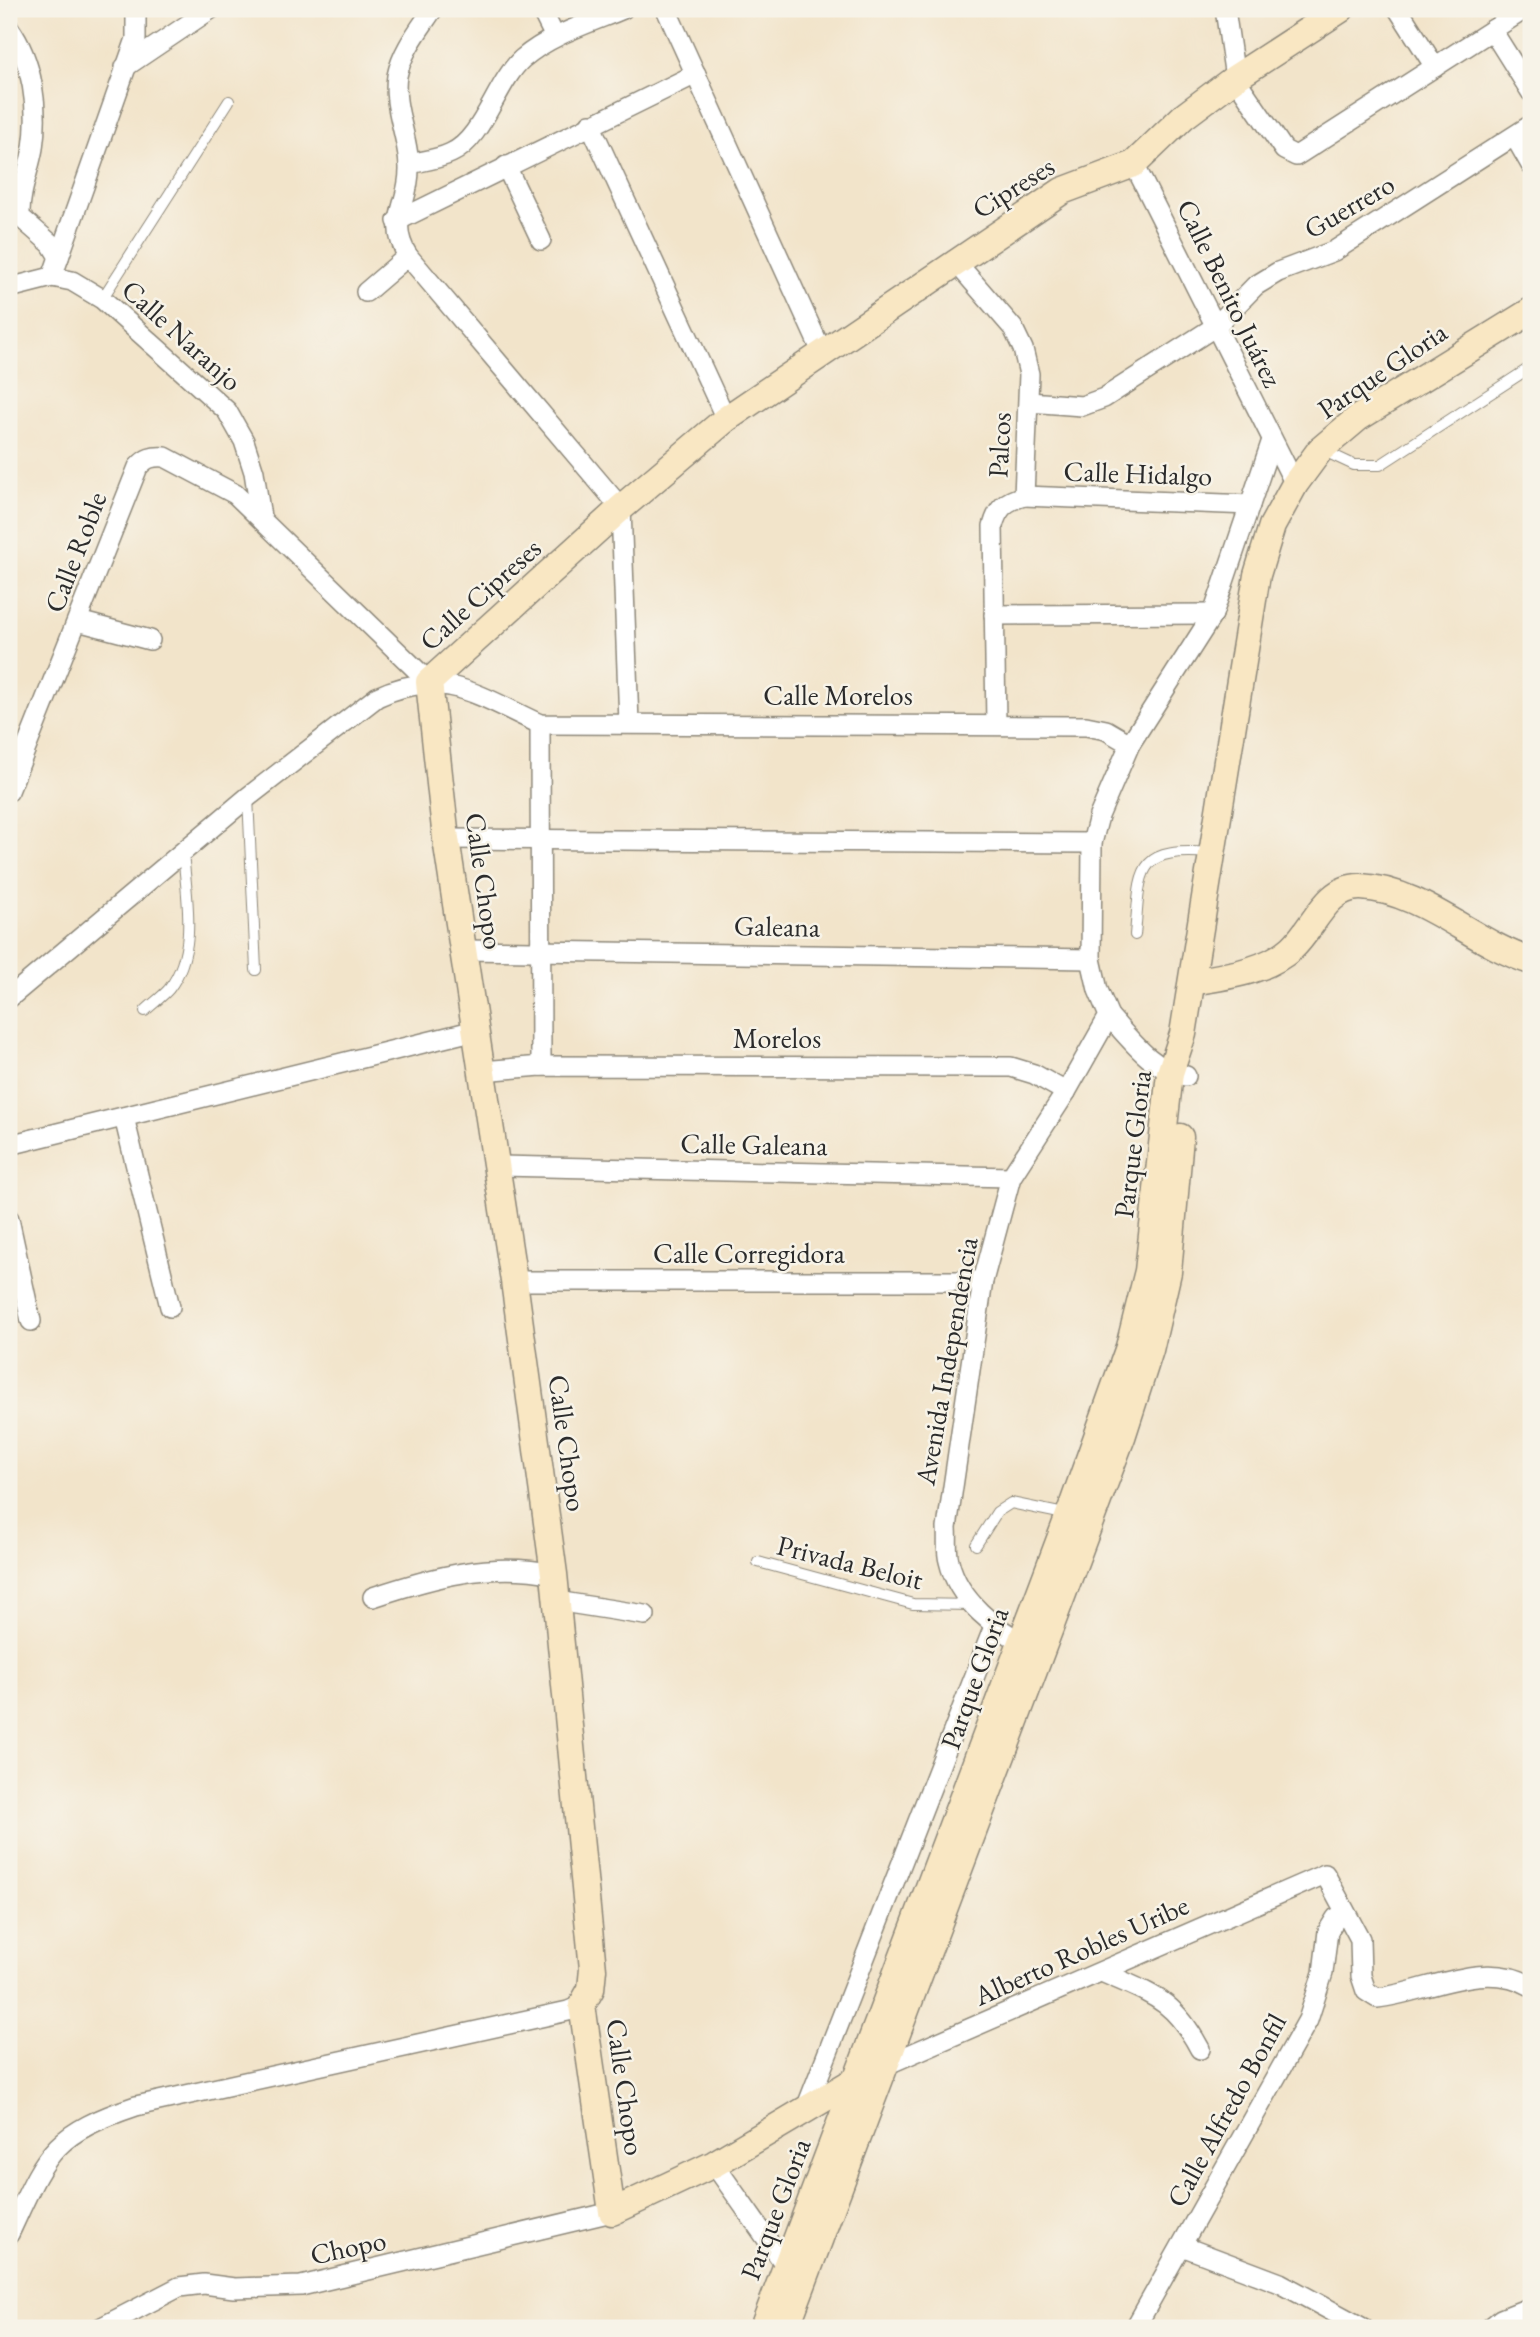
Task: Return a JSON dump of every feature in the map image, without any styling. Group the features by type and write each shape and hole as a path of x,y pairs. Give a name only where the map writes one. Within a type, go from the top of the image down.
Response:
{"main road":[{"name":"Cipreses","path":"822,352 1062,191 1134,164 1183,117 1236,78 1341,9"},
{"name":"Parque Gloria","path":"786,2328 884,2065 1031,1646 1069,1515 1129,1347 1148,1271 1210,853 1257,575 1272,526 1295,484 1320,450 1358,418 1531,310"},
{"name":"Calle Cipreses","path":"429,682 621,508 726,419 822,352"},
{"name":"Calle Chopo","path":"429,682 446,839 514,1281 554,1574 593,1969 591,1989 582,2005 612,2212"},
{"path":"1192,982 1236,975 1263,965 1292,949 1339,892 1360,887 1419,904 1490,944 1531,961"},
{"name":"Parque Gloria","path":"763,2328 1031,1646 1122,1437 1150,1350 1168,1272 1178,1074"},
{"path":"612,2212 714,2164 859,2078"}],"street":[{"path":"9,288 52,277 136,39 136,9"},
{"path":"125,67 212,9"},
{"path":"433,9 404,54 397,77 409,164 409,187 397,220 398,239 408,256 621,508 629,723"},
{"path":"541,9 555,37"},
{"path":"409,164 452,153 467,142 519,62 555,37 623,9"},
{"path":"666,9 822,352"},
{"path":"1225,9 1236,78 1284,150 1296,156 1525,9"},
{"path":"1398,9 1435,67"},
{"path":"9,28 26,60 32,85 33,146 20,204 20,217 51,244 59,257"},
{"path":"1492,30 1531,92"},
{"path":"397,220 695,74"},
{"path":"590,124 726,419"},
{"name":"Guerrero","path":"1029,402 1070,407 1094,403 1216,326 1255,286 1278,272 1334,251 1531,125"},
{"path":"1515,137 1531,165"},
{"name":"Calle Benito Juárez","path":"1134,164 1295,484"},
{"path":"506,166 541,240"},
{"path":"366,292 408,256"},
{"name":"Palcos","path":"955,261 1013,328 1023,349 1029,374 1024,496 1009,500 997,511 993,526 996,724"},
{"name":"Calle Naranjo","path":"52,277 72,281 103,299 227,411 244,441 254,472 261,517"},
{"path":"1178,1074 1138,1047 1109,1016 1098,990 1091,959 1093,843 1099,816 1130,744 1213,614 1272,440"},
{"name":"Calle Roble","path":"9,791 138,467 145,459 165,457 235,494 261,517"},
{"name":"Calle Hidalgo","path":"1024,496 1251,505"},
{"path":"261,517 429,682"},
{"path":"994,615 1213,614"},
{"path":"78,621 150,640"},
{"name":"Calle Morelos","path":"429,682 467,692 540,723 1086,726 1105,730 1130,744"},
{"name":"Calle Cipreses","path":"9,998 183,850 377,697 400,686 429,682"},
{"path":"540,723 541,1066"},
{"path":"446,839 541,837 1093,843"},
{"name":"Galeana","path":"463,950 540,949 1091,959"},
{"name":"Avenida Independencia","path":"1031,1646 995,1624 974,1605 957,1584 948,1560 947,1528 983,1281 1011,1177 1066,1092 1109,1016"},
{"path":"9,1145 476,1030"},
{"name":"Morelos","path":"482,1071 541,1066 1011,1067 1034,1074 1066,1092"},
{"path":"124,1117 170,1307"},
{"name":"Calle Galeana","path":"497,1167 1011,1177"},
{"path":"9,1219 31,1321"},
{"name":"Calle Corregidora","path":"514,1281 983,1281"},
{"path":"373,1597 454,1572 522,1569 554,1574"},
{"path":"556,1601 645,1615"},
{"path":"805,2111 995,1624"},
{"name":"Alberto Robles Uribe","path":"859,2078 1325,1874 1331,1880 1345,1915"},
{"path":"1345,1915 1355,1926 1360,1939 1361,1976 1366,1991 1377,1998 1474,1976 1529,1980"},
{"name":"Calle Alfredo Bonfil","path":"1135,2328 1308,2020 1323,1973 1328,1931 1336,1918 1345,1915"},
{"path":"1102,1972 1161,1999 1175,2010 1200,2049"},
{"path":"9,2234 40,2169 61,2140 93,2120 136,2106 568,2011 582,2005"},
{"path":"714,2164 786,2266"},
{"name":"Chopo","path":"100,2328 179,2287 204,2284 234,2288 301,2286 612,2212"},
{"path":"1182,2246 1280,2283 1363,2328"},
{"path":"1490,2328 1501,2319 1531,2307"}],"lane":[{"path":"103,299 229,101"},
{"path":"1320,450 1354,465 1380,465 1531,367"},
{"path":"248,797 256,970"},
{"path":"145,1011 169,989 183,962 189,936 183,850"},
{"path":"1135,935 1140,883 1147,867 1159,855 1175,850 1210,853"},
{"path":"976,1545 997,1512 1011,1503 1069,1515"},
{"name":"Privada Beloit","path":"758,1562 913,1604 974,1605"}]}
